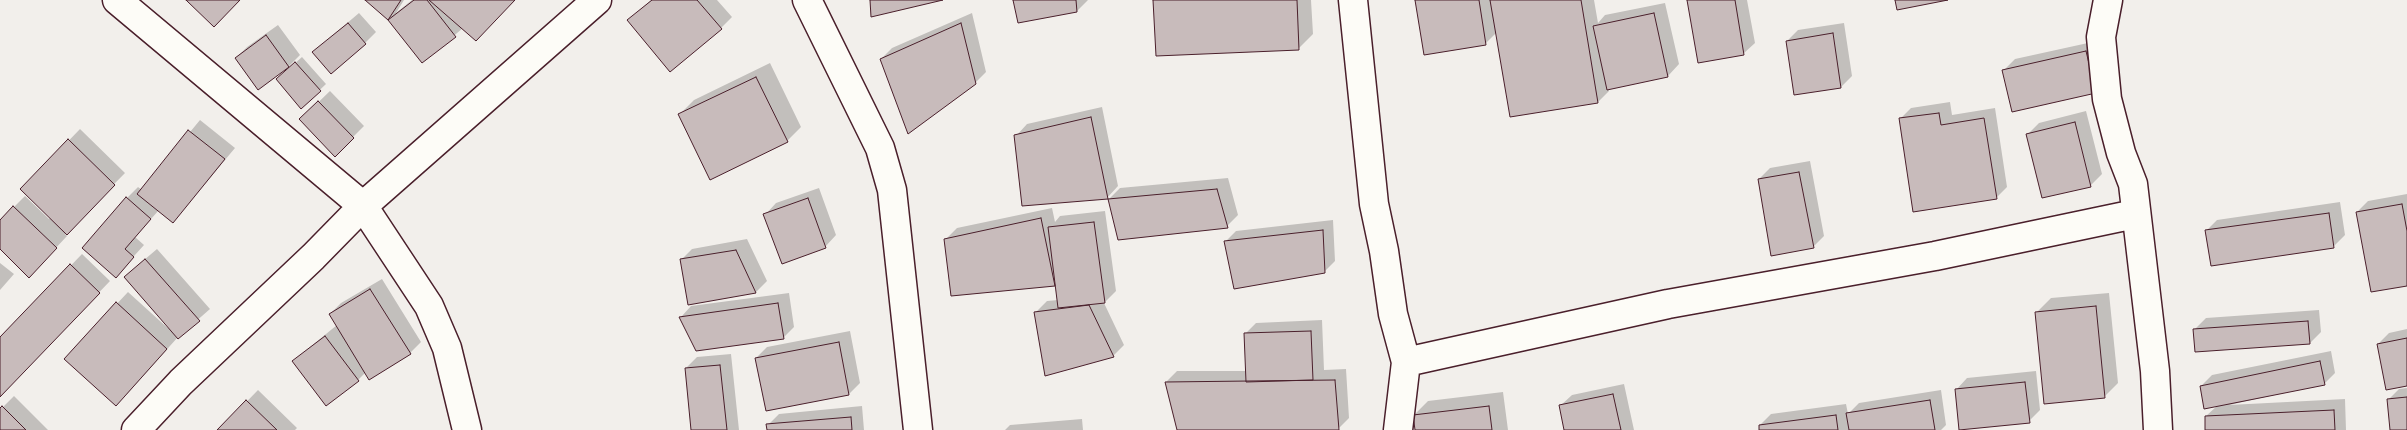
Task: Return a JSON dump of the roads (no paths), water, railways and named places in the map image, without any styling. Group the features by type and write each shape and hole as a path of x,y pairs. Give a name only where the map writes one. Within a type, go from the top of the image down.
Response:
{"street":[{"path":"117,0 363,206 429,306 447,348 466,430"},
{"path":"136,430 182,382 314,257 363,206 597,0"},
{"path":"806,0 880,148 892,190 918,430"},
{"path":"1353,0 1374,204 1384,251 1393,314 1406,362 1398,430"},
{"path":"2108,0 2101,37 2107,99 2121,153 2133,184 2135,214 2155,371 2158,430"},
{"path":"1406,362 1668,304 1935,256 2135,214"}]}
